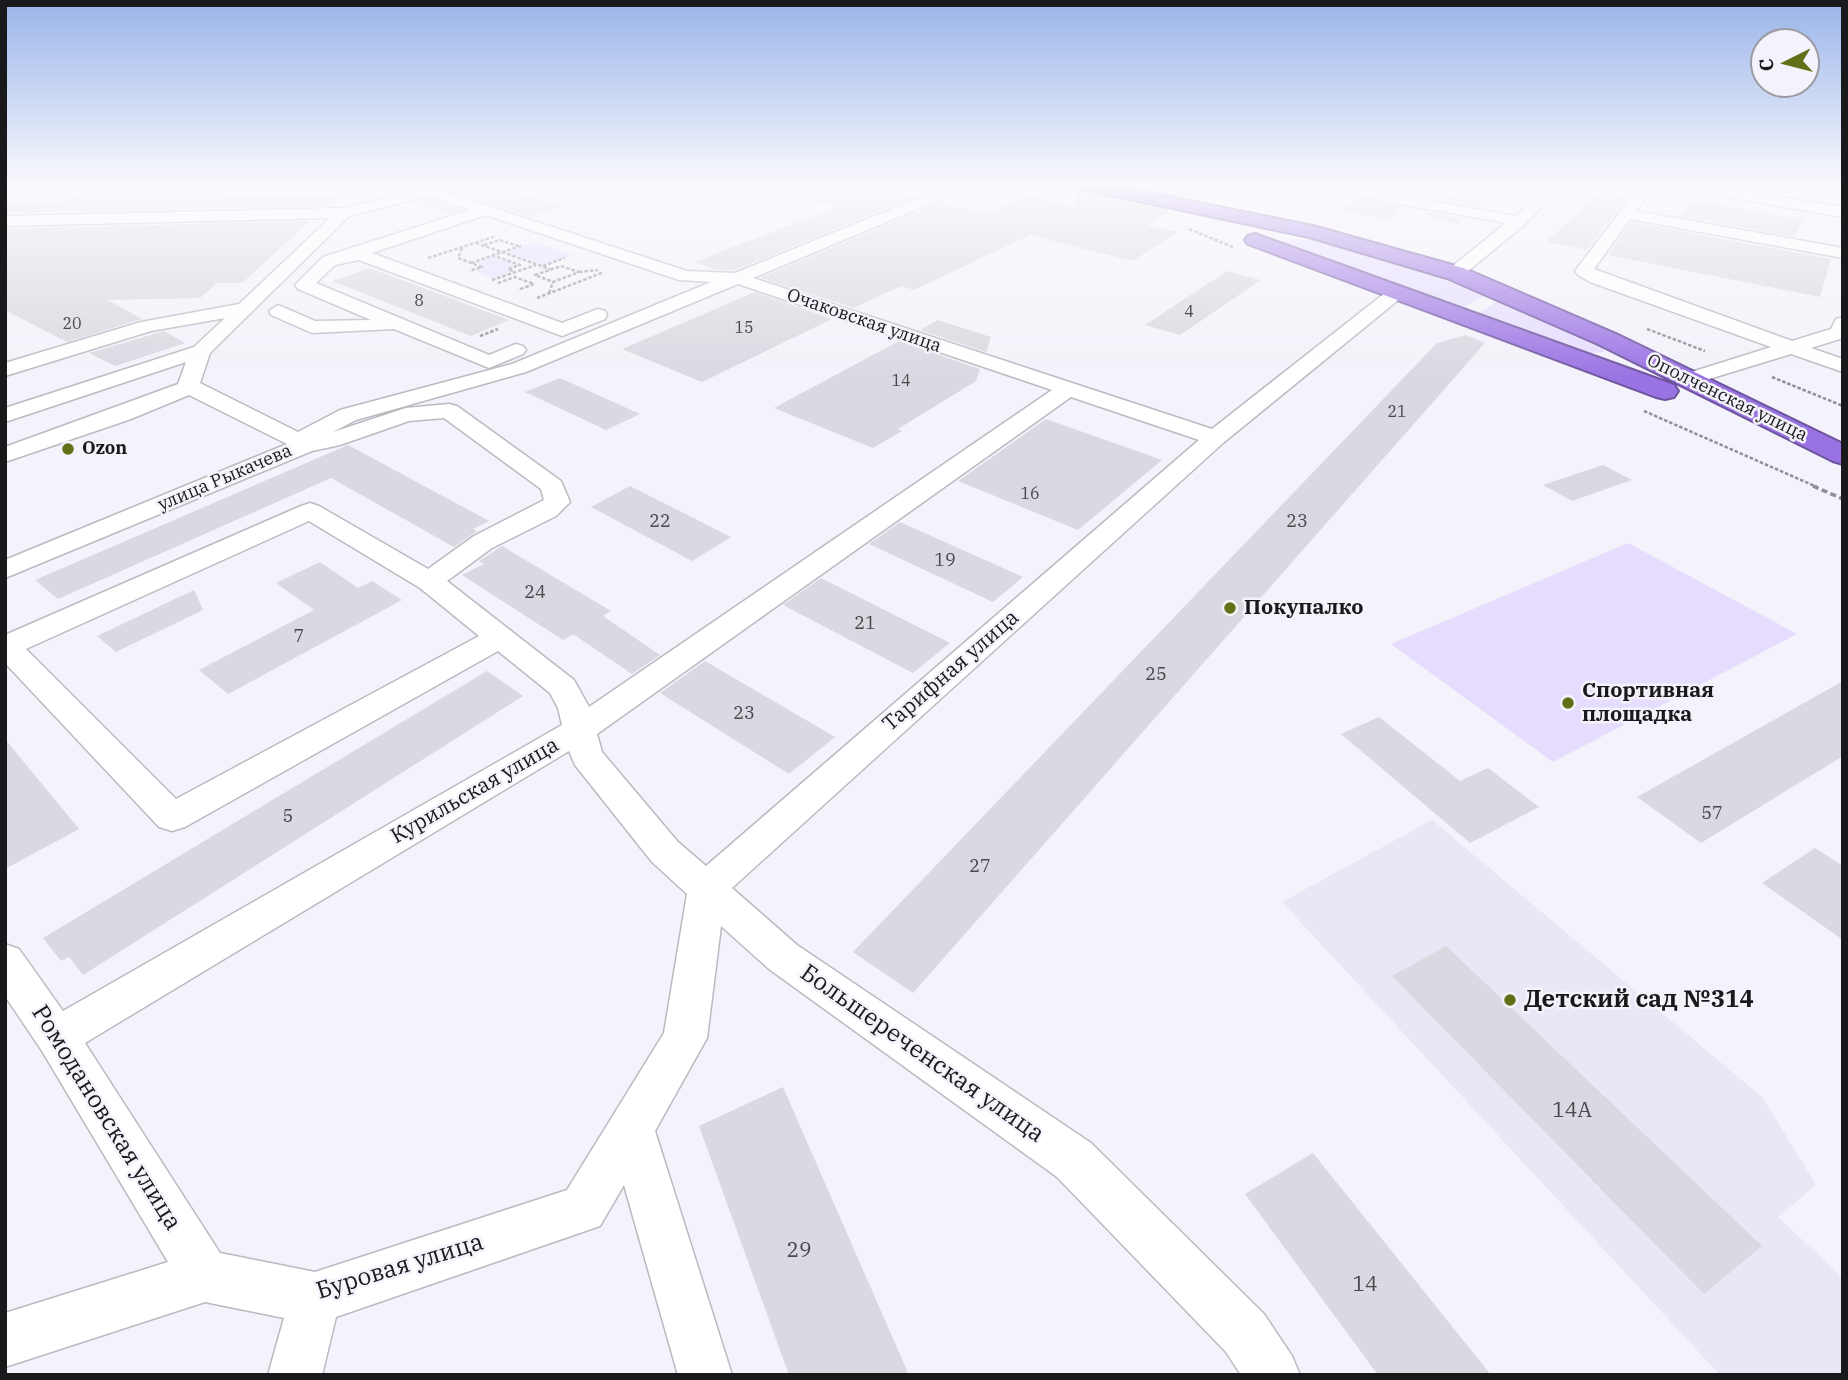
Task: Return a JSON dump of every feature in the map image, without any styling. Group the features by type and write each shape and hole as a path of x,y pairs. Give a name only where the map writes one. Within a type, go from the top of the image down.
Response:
{"highway":[{"name":"Ополченская улица","path":"1279,248 1842,454"},
{"name":"Ополченская улица","path":"1370,248 1455,273 1607,339 1842,454"},
{"path":"1565,355 1587,359 1614,355 1617,353 1616,348 1607,339"}],"street":[{"path":"5,415 201,351 307,248"},
{"path":"369,248 329,261 304,285 489,362 611,309"},
{"name":"Очаковская улица","path":"605,248 690,276 737,278 1215,438"},
{"path":"430,582 448,565 483,542 547,511 556,502 552,486 449,411 406,415 332,440 306,445 299,441 348,415 519,368 809,248"},
{"path":"1455,273 1485,248"},
{"path":"1601,248 1584,271 1596,278 1843,366"},
{"path":"1822,248 1843,253"},
{"path":"349,255 361,255 398,269 507,301 527,317 562,330"},
{"path":"660,289 690,276"},
{"name":"Тарифная улица","path":"707,887 1215,438 1396,293"},
{"path":"5,370 148,326 246,308"},
{"path":"278,311 312,327 400,325"},
{"path":"1689,379 1839,333 1843,323"},
{"path":"5,455 123,414 190,387 188,386 201,351"},
{"name":"улица Рыкачева","path":"190,387 306,445"},
{"path":"579,730 1068,389"},
{"name":"улица Рыкачева","path":"5,570 306,445"},
{"name":"Курильская улица","path":"6,645 310,511 430,582 563,687 574,708 579,730 57,1037"},
{"path":"6,645 172,817 500,637"},
{"name":"Большереченская улица","path":"579,730 587,756 665,852 783,957 1074,1160 1245,1332 1273,1375"},
{"path":"705,1375 631,1128 685,1038 707,887"},
{"name":"Ромодановская улица","path":"5,961 57,1037 205,1276"},
{"name":"Буровая улица","path":"5,1340 205,1276 315,1298 583,1209 631,1128"},
{"path":"295,1375 315,1298"}],"path":[{"path":"398,269 458,248"},
{"path":"461,248 458,258 482,267 469,271 493,280 537,264"},
{"path":"491,248 551,269"},
{"path":"471,262 506,248"},
{"path":"499,251 509,248"},
{"path":"492,255 520,265 508,270 516,272"},
{"path":"543,266 568,257"},
{"path":"522,280 561,266 578,272"},
{"path":"507,301 550,293 610,270 578,272 553,282 535,275"},
{"path":"507,301 534,284 508,275"},
{"path":"489,286 515,277"},
{"path":"550,293 553,282"},
{"path":"453,347 527,317"},
{"path":"1638,326 1843,406"}],"shaded area":[{"path":"515,248 553,248 573,255 544,265 504,252"},
{"path":"1300,248 1358,250 1445,277 1486,295 1463,308"},
{"path":"492,256 518,265 506,269 510,271 493,279 474,270 484,267 477,263 480,260"},
{"path":"1499,300 1601,344 1604,352 1590,353 1478,314"},
{"name":"Спортивная площадка","path":"1628,543 1797,634 1553,762 1391,644"},
{"name":"Детский сад №314","path":"1432,820 1763,1098 1816,1185 1778,1217 1843,1278 1843,1375 1720,1375 1282,902"}],"building":[{"path":"5,248 280,248 242,283 217,283 200,298 108,300 142,319 67,342 5,310"},
{"path":"729,248 788,248 735,270 717,270 694,262"},
{"path":"831,248 1002,248 914,290 901,286 854,308 760,278"},
{"path":"1083,248 1152,248 1132,261"},
{"path":"1613,248 1774,248 1831,259 1820,297 1608,255"},
{"path":"370,268 509,320 471,336 332,281"},
{"path":"1227,271 1261,280 1180,335 1145,325"},
{"path":"755,292 832,319 702,382 622,349"},
{"path":"938,320 991,337 986,352 920,330"},
{"path":"164,331 185,343 115,366 89,353"},
{"path":"1466,335 1485,343 913,993 853,952 1437,343"},
{"path":"899,341 980,369 976,381 898,429 902,431 873,448 774,408"},
{"path":"560,378 640,414 606,430 525,392"},
{"path":"1046,419 1162,460 1078,530 958,481"},
{"path":"348,445 489,521 473,529 477,531 454,547 331,478 58,599 35,580"},
{"path":"1603,465 1632,480 1572,501 1543,485"},
{"path":"630,486 731,537 692,561 591,507"},
{"path":"900,522 1023,577 993,602 869,544"},
{"path":"502,546 611,611 603,616 660,655 632,674 573,634 563,640 462,575 484,564 479,561"},
{"path":"320,562 358,588 372,581 402,600 228,694 199,670 314,610 276,583"},
{"path":"821,578 950,643 913,673 783,605"},
{"path":"194,590 203,610 116,652 97,636"},
{"path":"705,661 835,737 789,774 660,693"},
{"path":"487,671 523,696 83,975 69,957 61,961 43,938"},
{"path":"1843,681 1843,756 1701,843 1637,797"},
{"path":"1379,717 1460,781 1488,768 1539,807 1470,843 1341,734"},
{"path":"5,739 79,829 5,869"},
{"path":"1815,848 1843,866 1843,940 1762,883"},
{"path":"1446,946 1762,1246 1704,1294 1392,976"},
{"path":"783,1087 909,1375 789,1375 699,1126"},
{"path":"1313,1153 1491,1375 1378,1375 1245,1194"}],"place":[{"name":"Ozon","path":"68,449"},
{"name":"Покупалко","path":"1230,608"},
{"name":"Спортивная площадка","path":"1568,703"},
{"name":"Детский сад №314","path":"1510,1000"}]}
